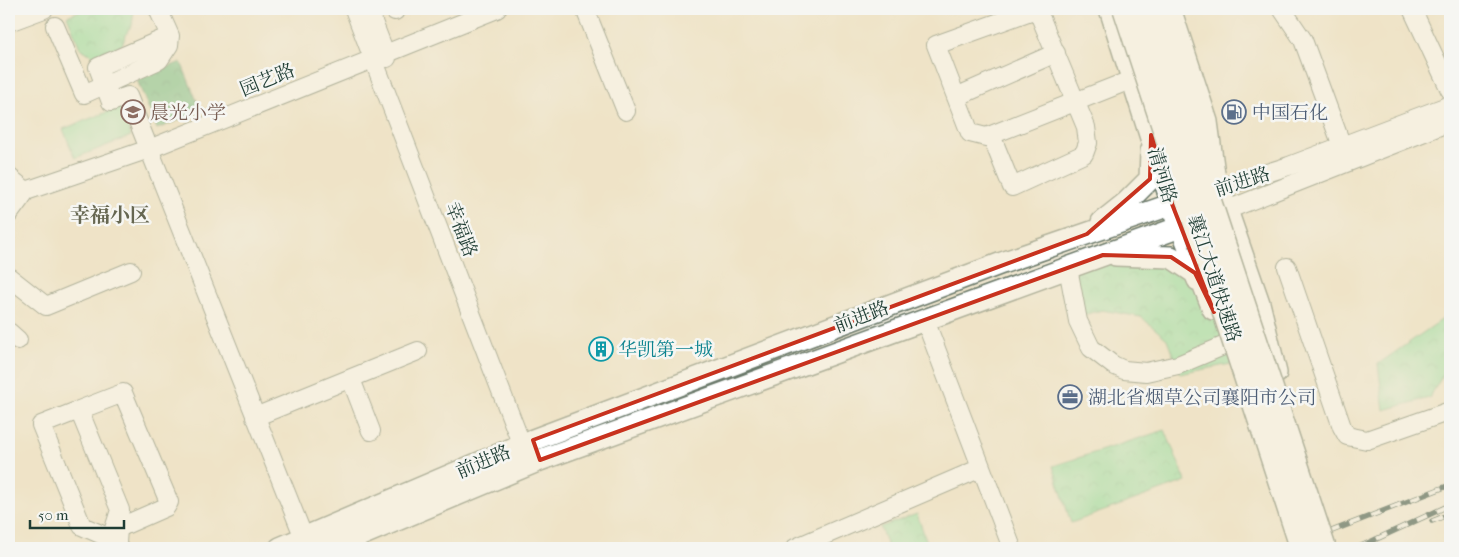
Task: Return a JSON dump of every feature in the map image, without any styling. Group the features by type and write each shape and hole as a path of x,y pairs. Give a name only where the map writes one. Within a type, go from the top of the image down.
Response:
{"highway":[{"name":"襄江大道快速路","path":"1126,9 1303,548"},
{"name":"襄江大道快速路","path":"1145,9 1323,548"},
{"path":"1168,9 1205,122 1211,170 1254,302 1270,386"}],"main road":[{"name":"清河路","path":"1110,9 1172,204 1236,364 1273,479"},
{"path":"1160,9 1259,303 1282,395 1306,467"},
{"path":"1087,234 1127,202 1150,179 1151,134"},
{"name":"前进路","path":"280,548 531,452 1002,263 1219,188"},
{"name":"前进路","path":"330,548 531,452 925,320 1227,210"},
{"path":"1103,255 1171,257 1195,273 1214,312"}],"street":[{"path":"9,22 44,9"},
{"path":"158,9 170,36 98,67 111,102 128,96 304,538"},
{"name":"幸福路","path":"354,9 380,56"},
{"name":"幸福路","path":"368,9 380,56 531,452"},
{"name":"园艺路","path":"26,191 149,149 496,9"},
{"path":"585,9 626,111"},
{"path":"991,136 1012,187 1084,154 1088,143 1086,127 1076,102 1056,53 1037,9 936,46 970,133 986,138 991,136 1076,102 1132,79"},
{"path":"1282,9 1303,40 1342,146"},
{"path":"1412,9 1450,90"},
{"path":"55,26 84,94 105,85"},
{"path":"956,96 1056,53"},
{"name":"前进路","path":"1219,188 1289,166 1450,105"},
{"name":"前进路","path":"1227,210 1450,122"},
{"path":"9,177 26,191 9,214"},
{"path":"1287,267 1342,427 1347,436 1367,440 1450,411"},
{"path":"1068,268 1078,321 1084,334 1091,348 1113,365 1124,370 1146,372 1178,365 1228,344"},
{"path":"9,277 46,306 132,271"},
{"path":"925,320 1012,548"},
{"path":"256,417 418,351"},
{"path":"351,379 371,431"},
{"path":"123,393 169,502 166,507 124,525 118,530 117,544 82,526 41,425 123,393"},
{"path":"79,410 120,510 114,529 117,544"},
{"path":"795,548 981,468"}],"highlighted area":[{"path":"1151,135 1172,204 1214,312 1195,273 1171,257 1103,255 540,460 533,440 1087,234 1150,179"}],"green space":[{"path":"85,9 134,9 132,26 128,30 122,45 110,53 101,52 96,58 80,48 67,16"},
{"path":"181,62 201,111 157,129 137,80"},
{"path":"120,107 131,136 75,158 63,129"},
{"path":"1103,255 1171,257 1195,273 1236,363 1180,374 1167,339 1141,317 1102,310 1071,318 1055,273"},
{"path":"1450,314 1450,364 1429,398 1384,410 1378,364"},
{"path":"1165,430 1186,481 1071,523 1053,466"},
{"path":"917,514 929,548 888,548 880,527"}],"railway":[{"path":"1288,548 1450,485"},
{"path":"1357,548 1450,505"},
{"path":"1432,521 1450,514"}],"place":[{"name":"晨光小学","path":"133,112"},
{"name":"中国石化","path":"1234,112"},
{"name":"华凯第一城","path":"601,349"},
{"name":"湖北省烟草公司襄阳市公司","path":"1070,397"}],"district":[{"name":"幸福小区","path":"110,215"}]}
